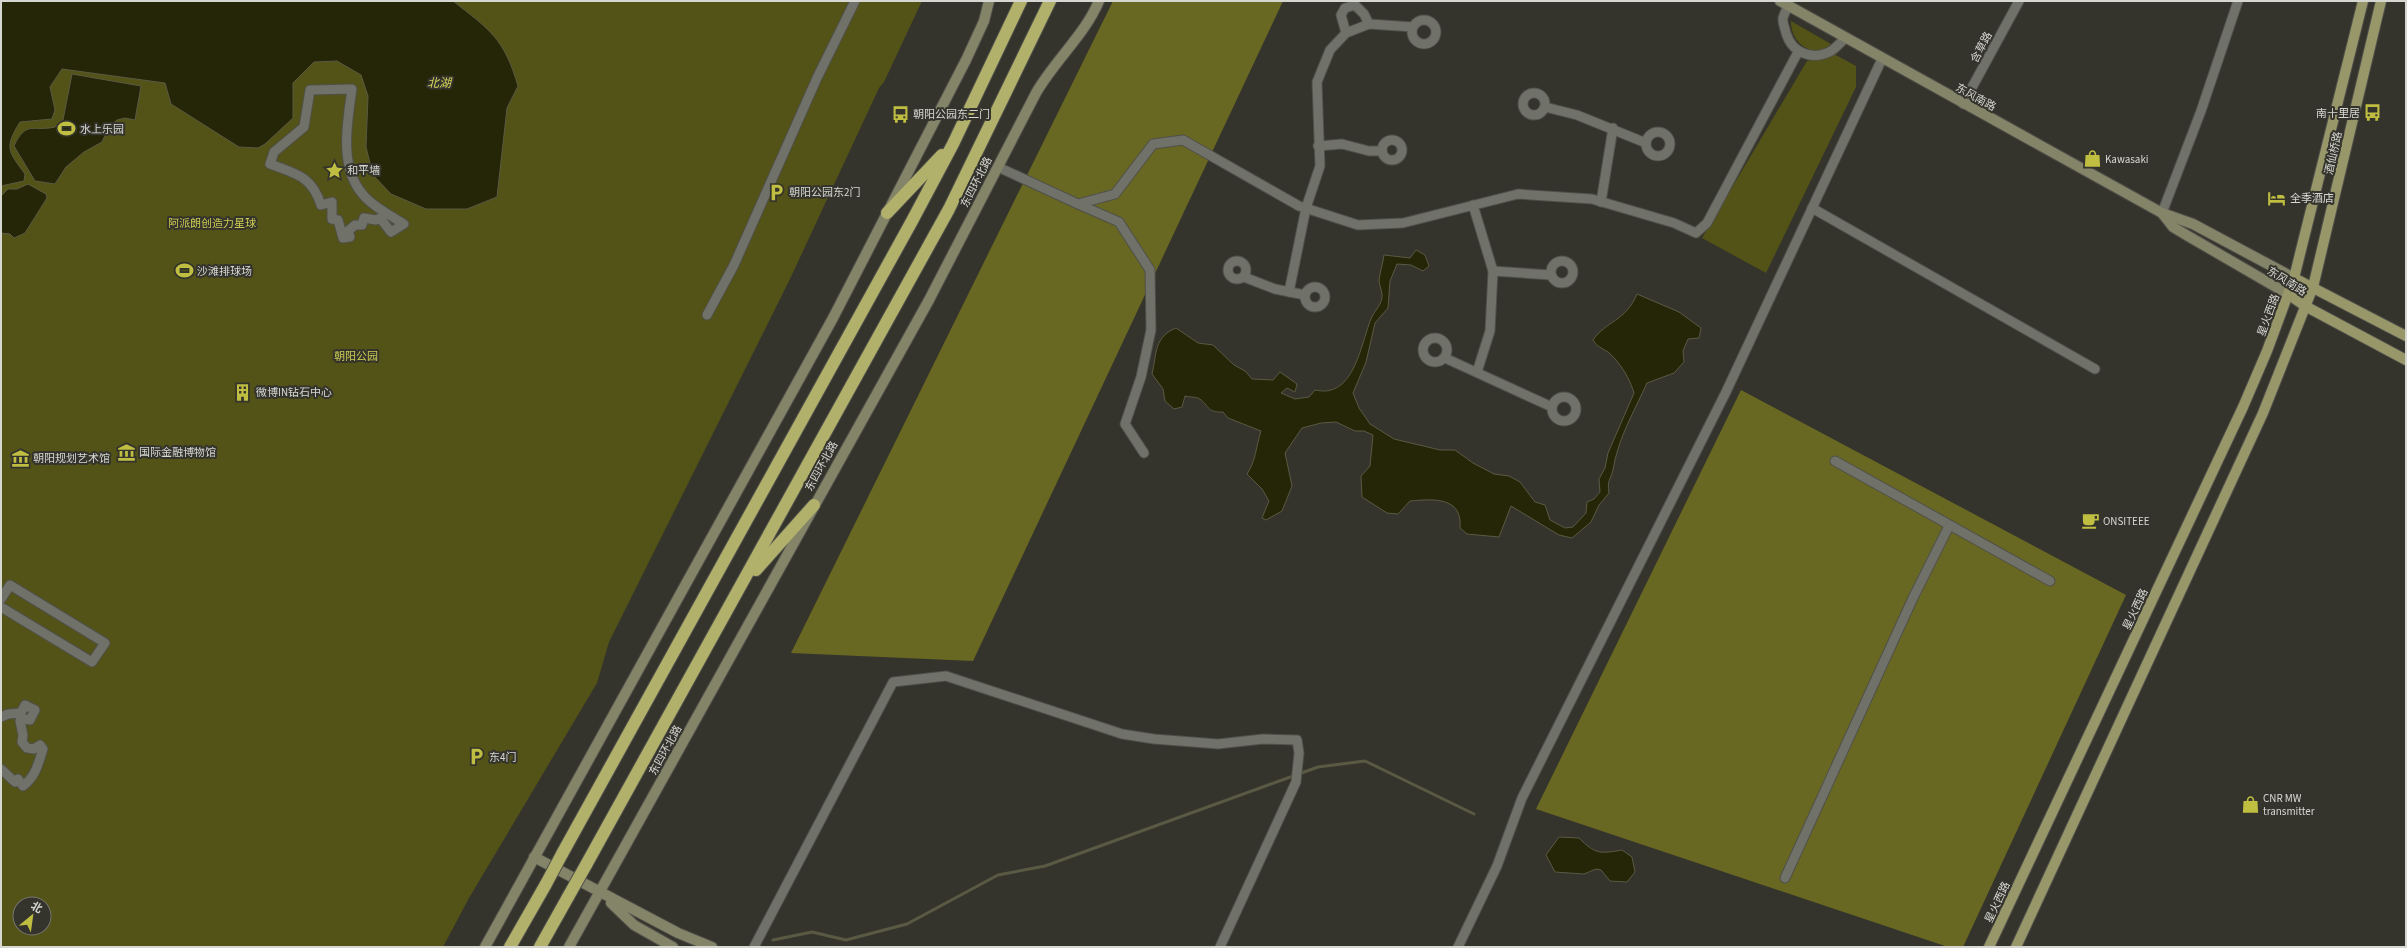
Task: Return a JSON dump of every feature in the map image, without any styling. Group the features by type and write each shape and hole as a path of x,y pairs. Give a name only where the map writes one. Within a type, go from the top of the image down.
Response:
{"highway":[{"path":"510,947 953,144 1021,1"},
{"name":"东四环北路","path":"540,947 949,210 1050,1"},
{"path":"887,213 953,144"},
{"path":"742,585 814,505"}],"main road":[{"name":"酒仙桥路","path":"2294,278 2363,1"},
{"name":"酒仙桥路","path":"2313,287 2381,1"},
{"name":"东风南路","path":"2294,278 2406,336"},
{"name":"星火西路","path":"1989,947 2243,407 2294,278"},
{"path":"2016,947 2263,413 2313,287"},
{"name":"东风南路","path":"2288,294 2305,306 2406,360"}],"street":[{"path":"707,315 734,265 817,78 855,1"},
{"path":"485,947 833,318 969,53 984,21 989,1"},
{"name":"东四环北路","path":"569,947 929,300 1049,71 1082,32 1099,1"},
{"name":"含草路","path":"1963,104 2019,1"},
{"path":"2162,213 2201,111 2238,1"},
{"path":"1784,3 1784,26 1790,44 1798,52 1816,56 1823,54 1832,50 1845,38"},
{"name":"东风南路","path":"1784,3 1963,104 2162,213 2193,224 2294,278"},
{"path":"1346,33 1341,15 1345,8 1355,5 1364,14 1369,24"},
{"path":"1289,292 1306,208 1320,166 1318,146 1317,82 1330,50 1346,33 1369,24 1413,27"},
{"path":"1078,204 1115,194 1153,144 1183,140 1306,208 1358,225 1403,223 1518,194 1592,199 1674,223 1696,233 1707,223 1798,52"},
{"path":"1458,947 1497,866 1522,798 1722,399 1882,59"},
{"path":"352,89 346,143 348,163 365,197 404,224 391,232 380,218 376,220 364,218 362,225 355,225 348,231 350,237 343,238 338,220 332,219 332,202 321,205 316,189 310,184 300,176 270,164 274,152 304,126 310,90 352,89"},
{"path":"1545,107 1576,115 1613,128 1634,140 1646,143"},
{"path":"1601,202 1613,128"},
{"path":"1318,146 1342,144 1369,151 1382,151"},
{"path":"998,167 1119,222 1150,270 1151,330 1142,378 1125,424 1144,453"},
{"path":"1473,205 1493,271 1490,331 1477,372"},
{"path":"1812,208 2095,369"},
{"name":"东风南路","path":"2162,213 2173,227 2288,294"},
{"path":"1493,271 1551,275"},
{"path":"1244,276 1289,292 1305,295"},
{"path":"1445,358 1552,407"},
{"path":"1835,461 2050,581"},
{"path":"1785,878 1913,598 1949,526"},
{"path":"1,598 10,585 104,643 92,662 1,607"},
{"path":"754,947 893,682 946,676 1122,734 1218,744 1263,739 1297,740 1299,753 1296,782 1220,947"},
{"path":"1,717 8,714 21,713 25,705 35,710 30,720 24,719 20,721 23,735 22,742 26,748 34,749 40,745 43,749 38,768 31,780 23,786 18,779 15,782 11,780 8,774 1,770"},
{"path":"534,857 678,933 712,947"},
{"path":"600,893 634,925 673,947"}],"green space":[{"name":"朝阳公园","path":"1,1 922,1 884,82 879,88 789,281 609,642 597,683 469,898 443,947 1,947"},
{"path":"1791,21 1831,44 1824,49 1817,51 1804,47 1794,36"},
{"path":"1834,54 1856,66 1856,87 1766,273 1702,238 1807,61"}],"shaded area":[{"path":"1113,1 1283,1 973,661 791,653"},
{"path":"1741,390 2126,595 1963,947 1948,947 1536,809"}],"water":[{"name":"北湖","path":"1,1 453,1 494,36 507,57 518,86 507,108 497,197 467,209 426,209 391,194 373,175 366,147 368,96 361,75 337,61 314,62 293,83 293,118 265,144 258,148 239,147 171,104 165,83 62,69 50,87 55,110 52,119 20,122 12,138 10,149 15,160 25,174 24,181 1,186"},
{"name":"水上乐园","path":"72,74 141,86 135,120 125,118 117,120 109,127 102,142 84,152 66,167 55,184 35,181 14,146 18,138 26,130 55,127 63,120"},
{"path":"28,184 46,194 47,198 25,233 14,238 10,234 1,233 1,196 8,189 17,189"},
{"path":"1416,250 1425,255 1429,266 1423,271 1411,265 1397,264 1390,281 1388,308 1375,323 1366,362 1353,393 1359,408 1370,424 1394,439 1440,450 1455,450 1473,463 1494,474 1509,476 1520,482 1535,502 1545,505 1550,520 1565,528 1573,527 1586,513 1587,502 1594,499 1600,492 1599,479 1605,468 1608,453 1634,393 1630,382 1617,361 1608,352 1598,346 1593,340 1627,310 1637,294 1679,312 1701,328 1699,338 1688,339 1683,351 1684,362 1674,373 1647,383 1627,425 1615,458 1608,488 1609,493 1599,505 1591,522 1572,538 1559,535 1511,506 1499,537 1467,534 1460,528 1460,518 1457,510 1451,505 1436,500 1410,501 1398,514 1387,513 1362,497 1361,476 1370,466 1373,435 1364,431 1355,431 1336,422 1321,423 1302,428 1285,453 1292,486 1282,511 1266,520 1262,518 1269,501 1262,489 1247,474 1254,459 1261,431 1228,418 1223,412 1211,410 1202,400 1198,398 1185,396 1182,407 1174,409 1165,401 1163,389 1152,374 1160,341 1164,336 1176,328 1198,343 1213,345 1234,365 1245,371 1252,379 1273,380 1280,372 1297,384 1295,392 1287,388 1281,393 1295,399 1309,397 1315,390 1328,391 1339,386 1347,379 1354,368 1371,319 1381,301 1382,294 1379,280 1384,255 1410,258"},
{"path":"1559,837 1579,838 1589,847 1598,852 1622,850 1632,857 1635,872 1627,882 1610,881 1601,870 1596,869 1584,874 1555,872 1546,855"}],"waterway":[{"path":"773,940 812,932 846,940 907,924 998,875 1045,866 1318,767 1365,761 1474,814"}],"place":[{"name":"南十里居","path":"2373,113"},
{"name":"朝阳公园东二门","path":"900,114"},
{"name":"水上乐园","path":"67,129"},
{"name":"Kawasaki","path":"2092,159"},
{"name":"和平墙","path":"334,170"},
{"name":"朝阳公园东2门","path":"776,192"},
{"name":"全季酒店","path":"2277,198"},
{"name":"沙滩排球场","path":"184,271"},
{"name":"微博IN钻石中心","path":"243,392"},
{"name":"国际金融博物馆","path":"126,452"},
{"name":"朝阳规划艺术馆","path":"20,458"},
{"name":"ONSITEEE","path":"2090,521"},
{"name":"东4门","path":"476,757"},
{"name":"CNR MW transmitter","path":"2250,804"}],"park label":[{"name":"阿派朗创造力星球","path":"212,223"}]}
